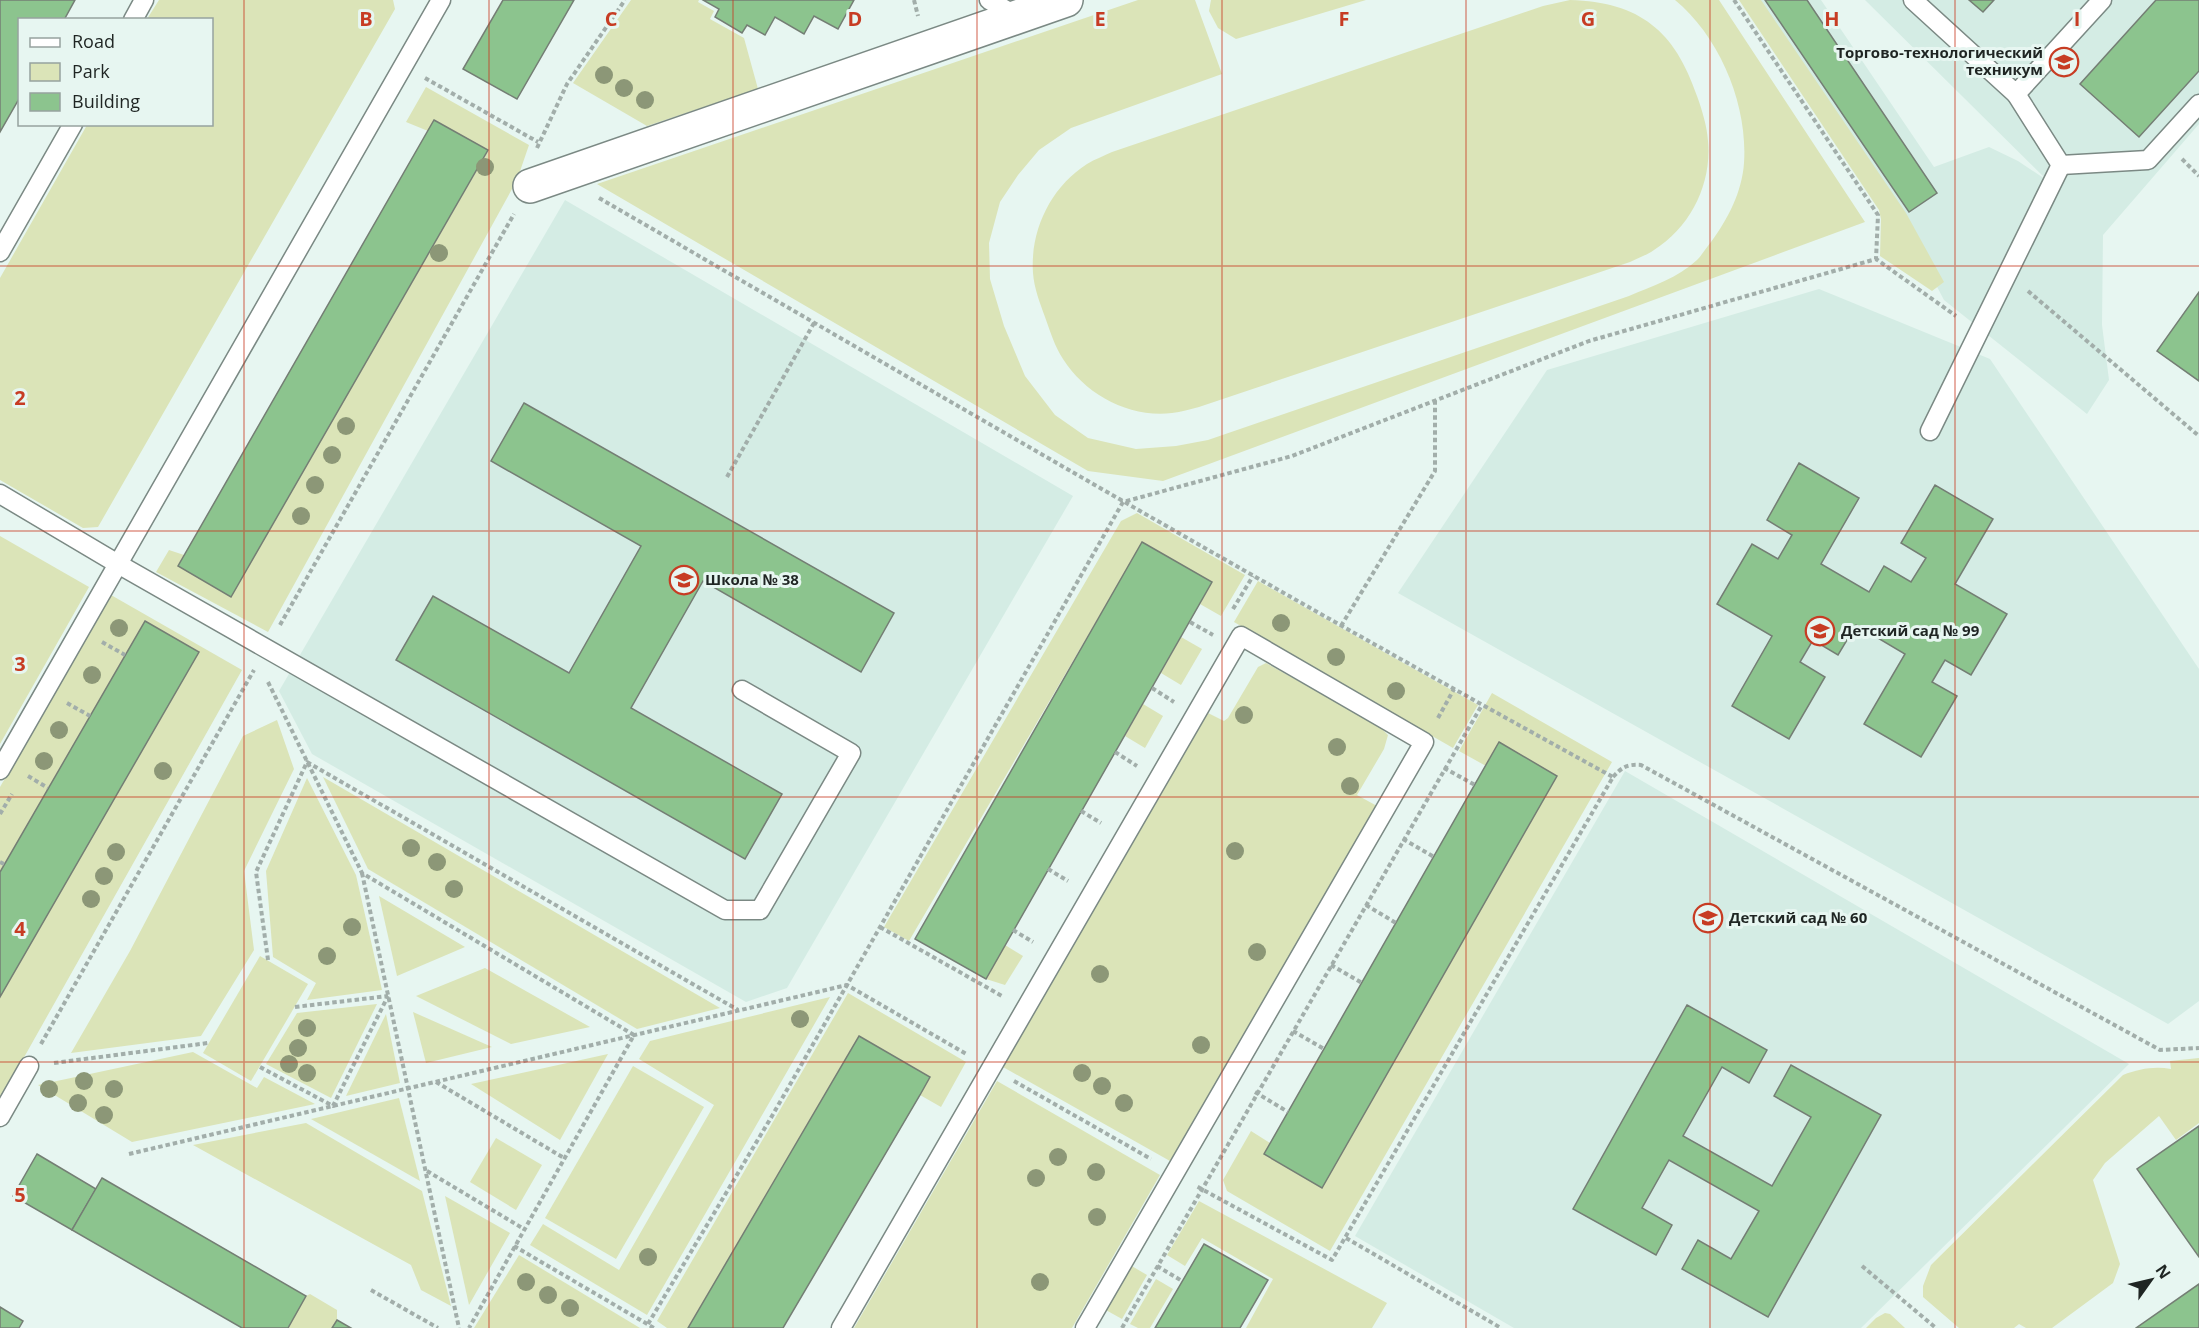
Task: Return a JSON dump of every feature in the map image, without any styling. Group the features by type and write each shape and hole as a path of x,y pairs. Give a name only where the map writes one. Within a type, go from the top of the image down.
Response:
{"street":[{"path":"530,186 1066,0"}],"lane":[{"path":"134,18 144,0"},
{"path":"0,770 441,0"},
{"path":"989,0 1018,16"},
{"path":"1913,0 2016,94 2061,165"},
{"path":"2016,94 2102,0"},
{"path":"2061,165 2148,160 2199,104"},
{"path":"0,252 72,126"},
{"path":"1929,431 2061,165"},
{"path":"0,494 118,564 725,910 744,912 760,910 851,753 742,690"},
{"path":"841,1328 1241,636 1421,748 1085,1328"},
{"path":"0,1117 29,1066"}],"path":[{"path":"530,186 538,142 567,84 625,0"},
{"path":"1734,0 1878,215 1876,259"},
{"path":"404,66 538,142"},
{"path":"560,175 1123,502"},
{"path":"1876,259 1979,332"},
{"path":"648,1324 847,985 1123,502 1292,456 1589,341 1876,259"},
{"path":"2008,273 2199,436"},
{"path":"727,477 814,322"},
{"path":"1341,626 1435,471 1435,400"},
{"path":"1190,621 1216,637"},
{"path":"263,673 362,873 459,1328"},
{"path":"1152,688 1177,704"},
{"path":"1454,689 1421,748 1445,769 1475,785"},
{"path":"1122,1328 1482,705"},
{"path":"1115,752 1140,767"},
{"path":"268,960 256,872 307,762"},
{"path":"307,762 738,1010"},
{"path":"1613,777 1629,764 1641,765 2160,1050 2199,1048"},
{"path":"1081,811 1106,826"},
{"path":"1377,823 1434,857"},
{"path":"1048,869 1073,884"},
{"path":"362,873 634,1035"},
{"path":"1339,888 1396,923"},
{"path":"880,927 1025,1009"},
{"path":"1013,930 1038,945"},
{"path":"1304,950 1362,983"},
{"path":"129,1154 847,985"},
{"path":"295,1007 388,996"},
{"path":"333,1106 388,996"},
{"path":"1266,1016 1324,1049"},
{"path":"469,1328 634,1035"},
{"path":"29,1066 208,1043"},
{"path":"260,1067 333,1106"},
{"path":"1230,1077 1288,1112"},
{"path":"435,1082 564,1158"},
{"path":"426,1171 524,1229"},
{"path":"1346,1238 1501,1328"},
{"path":"514,1246 654,1328"},
{"path":"1131,1249 1182,1281"},
{"path":"1862,1266 1936,1328"},
{"path":"371,1290 438,1328"}],"shaded area":[{"path":"1751,0 1821,0 1934,167 1989,147 2018,161 2048,181 1865,0 2199,0 2199,124 2103,235 2102,325 2109,380 2087,414 1944,300 1906,228"},
{"name":"Школа № 38","path":"565,200 1073,496 787,988 746,1002 312,754 279,691"},
{"name":"Детский сад № 99","path":"1819,289 1990,359 2199,669 2199,1001 2168,1024 1398,593 1547,370"},
{"name":"Детский сад № 60","path":"1625,771 2129,1064 1861,1328 1514,1328 1355,1236"}],"green space":[{"path":"159,0 393,0 395,9 98,527 83,528 0,480 0,278 86,126 213,126 213,18 148,18"},
{"path":"631,0 699,0 698,2 714,11 710,19 744,38 758,89 647,126 573,83"},
{"path":"1138,0 1195,0 1222,74 1071,128 1039,150 1018,175 1000,202 989,243 990,279 1004,326 1025,376 1055,415 1088,438 1136,449 1176,446 1208,440 1629,296 1682,272 1699,258 1723,224 1733,205 1743,174 1744,141 1736,96 1718,53 1691,15 1675,0 1719,0 1865,222 1163,481 1088,471 597,184"},
{"path":"1211,0 1366,0 1236,39 1218,28 1209,11"},
{"path":"1570,0 1616,7 1652,24 1678,54 1699,101 1708,141 1706,173 1702,188 1696,203 1679,229 1654,250 1630,262 1179,412 1156,414 1125,408 1096,393 1073,372 1063,359 1053,339 1038,295 1034,279 1033,257 1039,226 1053,197 1074,174 1087,164 1112,152 1543,6"},
{"path":"1739,0 1761,0 1906,213 1944,282 1932,291 1880,256 1881,219 1879,210"},
{"path":"426,87 529,145 517,180 268,632 156,572 169,550 184,555 178,566 231,596 488,151 435,120 428,131 406,122"},
{"path":"1137,513 1245,575 1221,616 1200,604 1212,582 1142,543 909,941 884,927 1121,521"},
{"path":"0,536 89,587 0,744"},
{"path":"1258,581 1478,705 1453,748 1234,622"},
{"path":"111,595 242,670 0,1100 0,997 199,652 145,621 0,872 0,787"},
{"path":"1181,637 1202,649 1181,685 1161,673"},
{"path":"1266,663 1379,726 1388,735 1384,749 1357,795 1377,806 1170,1161 1003,1067 1208,713 1224,721 1228,718 1258,667"},
{"path":"1492,693 1612,762 1330,1251 1227,1191 1223,1180 1251,1131 1270,1143 1264,1154 1321,1187 1557,776 1499,743 1486,766 1459,751"},
{"path":"1143,704 1163,716 1145,748 1125,736"},
{"path":"277,720 294,769 244,871 254,950 201,1036 71,1053 130,951 243,736"},
{"path":"323,777 720,1008 637,1029 368,869"},
{"path":"307,778 356,875 382,990 307,1000 316,983 273,957 266,871"},
{"path":"379,896 465,947 397,976"},
{"path":"1005,945 1023,956 1005,985 986,979"},
{"path":"260,956 308,984 251,1081 203,1053"},
{"path":"485,968 590,1027 511,1044 416,996"},
{"path":"848,993 966,1062 941,1107 920,1095 930,1077 859,1036 688,1328 667,1328 657,1321"},
{"path":"830,997 647,1315 530,1245 543,1224 619,1270 714,1105 639,1059 650,1041"},
{"path":"377,1004 331,1098 266,1064 297,1013"},
{"path":"413,1012 492,1047 426,1063"},
{"path":"386,1014 400,1083 346,1096"},
{"path":"193,1052 257,1088 264,1077 315,1104 132,1142 38,1085"},
{"path":"608,1054 560,1140 471,1084"},
{"path":"2199,1058 2199,1123 2176,1140 2159,1116 2105,1163 2093,1180 2120,1264 2113,1283 2052,1328 2026,1328 2019,1324 2014,1328 1959,1328 1923,1297 1923,1286 1931,1265 2123,1075 2147,1069 2171,1069 2170,1061"},
{"path":"633,1066 704,1107 616,1259 545,1218"},
{"path":"997,1081 1160,1175 1072,1328 854,1328"},
{"path":"399,1098 420,1181 311,1119"},
{"path":"306,1123 422,1191 451,1306 421,1290 411,1265 193,1145"},
{"path":"496,1138 542,1165 516,1210 470,1182"},
{"path":"445,1196 510,1233 469,1305"},
{"path":"1199,1201 1387,1303 1372,1328 1246,1328 1273,1279 1202,1238 1185,1266 1167,1255"},
{"path":"519,1255 640,1328 474,1328"},
{"path":"1130,1265 1147,1275 1122,1319 1104,1309"},
{"path":"1156,1279 1173,1289 1150,1328 1138,1328 1130,1324"},
{"path":"310,1294 337,1310 337,1320 332,1328 288,1328 306,1296"},
{"path":"1885,1313 1890,1314 1905,1328 1866,1328"}],"building":[{"path":"0,0 75,0 65,18 18,18 18,100 0,132"},
{"path":"503,0 574,0 517,99 463,69"},
{"path":"703,0 854,0 838,29 814,16 804,34 775,17 765,35 747,25 742,33 715,17 719,9"},
{"path":"1765,0 1807,0 1937,193 1909,212"},
{"path":"1969,0 1994,0 1983,12"},
{"path":"2156,0 2199,0 2199,71 2139,137 2080,84"},
{"path":"434,120 488,150 231,597 178,566"},
{"path":"2199,292 2199,381 2157,351"},
{"path":"524,403 894,613 861,672 703,581 631,708 782,794 745,859 396,660 433,596 569,673 641,546 491,461"},
{"path":"1799,463 1859,498 1821,564 1869,592 1884,566 1911,582 1926,558 1901,543 1935,485 1993,519 1955,584 2007,614 1971,675 1945,660 1932,682 1957,696 1921,757 1864,724 1905,654 1856,625 1838,655 1813,640 1800,662 1825,677 1789,739 1732,706 1772,636 1717,604 1752,544 1778,559 1792,535 1767,520"},
{"path":"1142,542 1212,582 986,979 915,939"},
{"path":"145,621 199,652 0,997 0,872"},
{"path":"1499,742 1557,776 1322,1188 1264,1154"},
{"path":"1687,1005 1767,1050 1749,1083 1722,1067 1683,1136 1772,1186 1811,1117 1774,1096 1791,1065 1881,1115 1768,1317 1682,1269 1698,1240 1731,1259 1759,1211 1669,1160 1642,1208 1672,1225 1656,1255 1573,1209"},
{"path":"859,1036 930,1077 920,1095 783,1328 688,1328"},
{"path":"2199,1126 2199,1257 2137,1169"},
{"path":"37,1154 96,1189 72,1230 13,1196"},
{"path":"102,1178 306,1296 288,1328 242,1328 72,1230"},
{"path":"1204,1244 1268,1280 1240,1328 1155,1328"},
{"path":"2199,1284 2199,1328 2136,1328"},
{"path":"0,1307 23,1321 19,1328 0,1328"},
{"path":"337,1320 351,1328 332,1328"}],"place":[{"name":"Торгово-технологический техникум","path":"2064,62"},
{"name":"Школа № 38","path":"684,580"},
{"name":"Детский сад № 99","path":"1820,631"},
{"name":"Детский сад № 60","path":"1708,918"}]}
